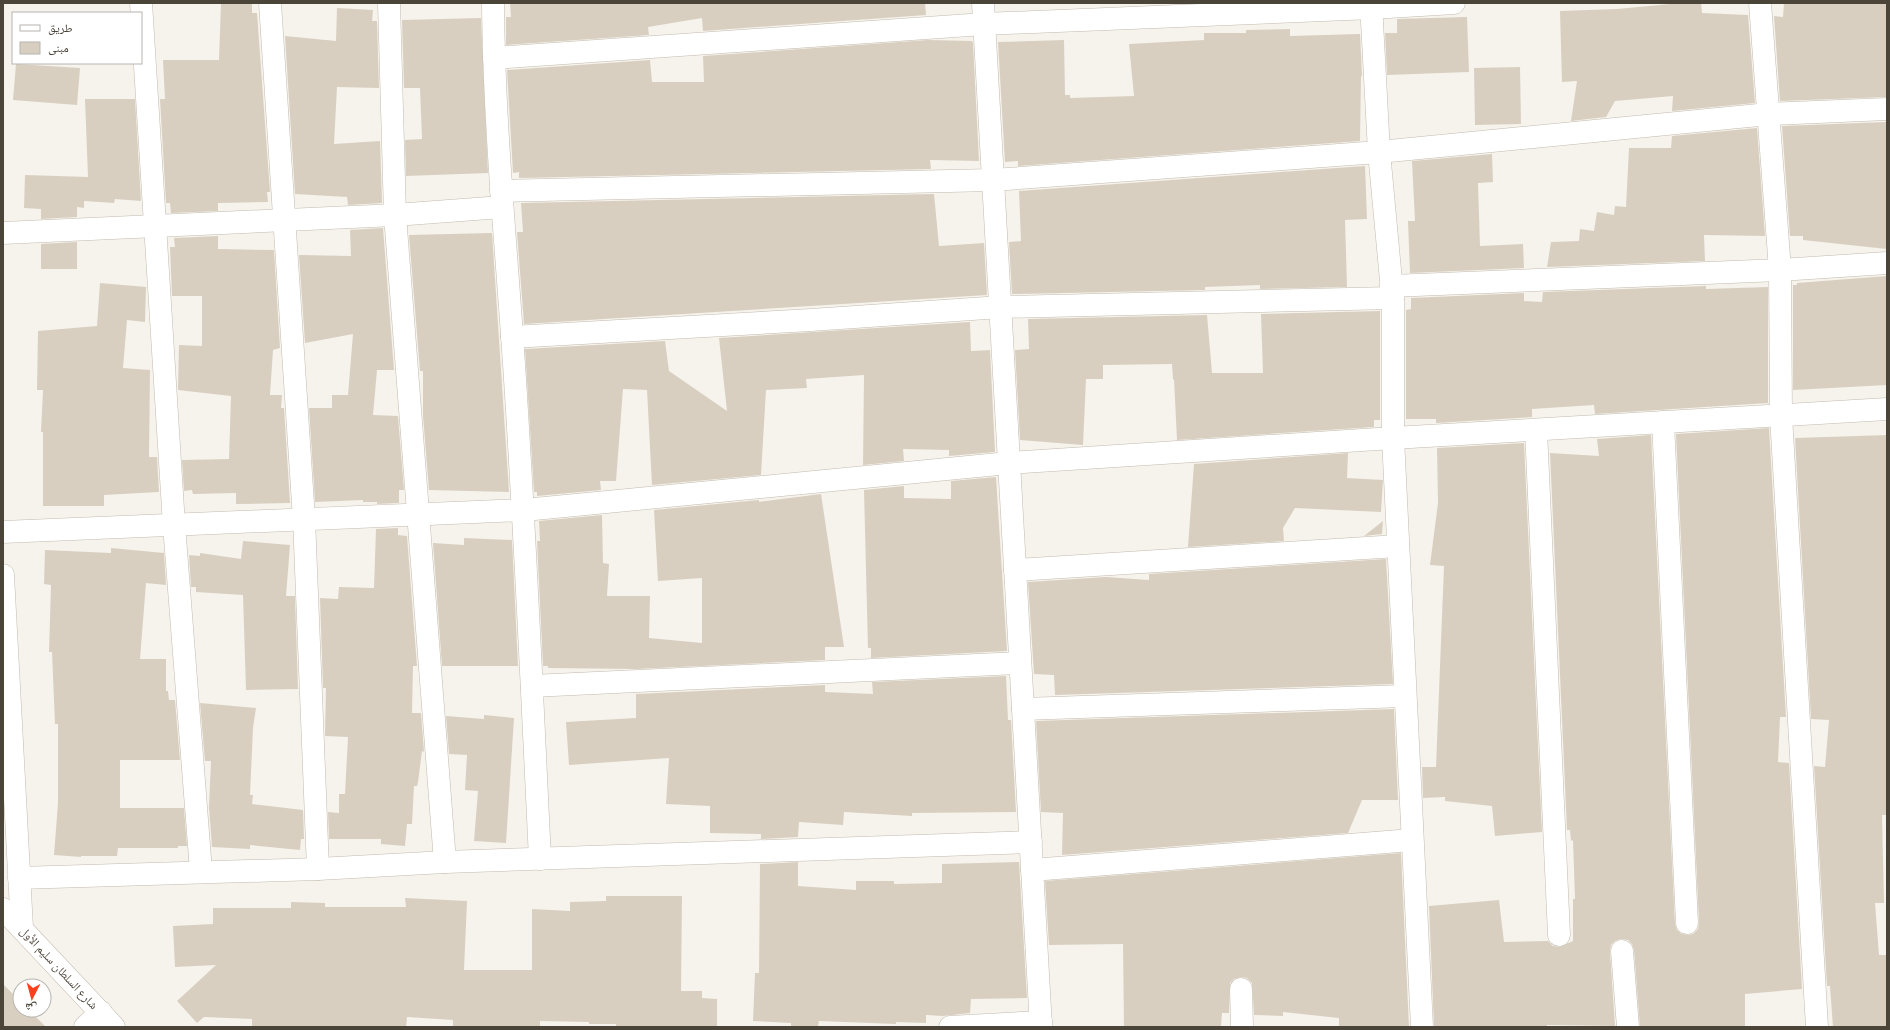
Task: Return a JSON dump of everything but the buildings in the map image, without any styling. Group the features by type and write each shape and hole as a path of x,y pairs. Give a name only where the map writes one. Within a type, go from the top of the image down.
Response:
{"street":[{"path":"270,3 286,220 304,519 318,869"},
{"path":"389,3 395,215 445,862"},
{"path":"493,3 494,58 502,199 524,510 540,859"},
{"path":"950,1027 1041,1025 983,3"},
{"path":"494,58 984,24 1454,3"},
{"path":"1760,3 1780,270 1781,416 1817,1027"},
{"path":"1371,6 1378,152 1392,292 1393,438 1422,1027"},
{"path":"142,19 174,525 201,871"},
{"path":"3,233 395,215 502,199 993,180 1378,152 1769,114 1887,109"},
{"path":"512,337 811,320 1001,307 1392,292 1887,263"},
{"path":"3,532 524,510 1009,463 1393,438 1887,409"},
{"path":"1663,422 1687,923"},
{"path":"1536,430 1559,935"},
{"path":"1015,570 1398,546"},
{"path":"3,575 22,928"},
{"path":"532,686 1020,663"},
{"path":"1023,709 1405,696"},
{"path":"1032,870 1412,840"},
{"path":"19,878 201,871 318,869 445,862 1031,842"},
{"name":"شارع السلطان سليم الأول","path":"3,908 22,928 100,1022"},
{"path":"1622,951 1628,1027"},
{"path":"1241,989 1242,1027"}]}
